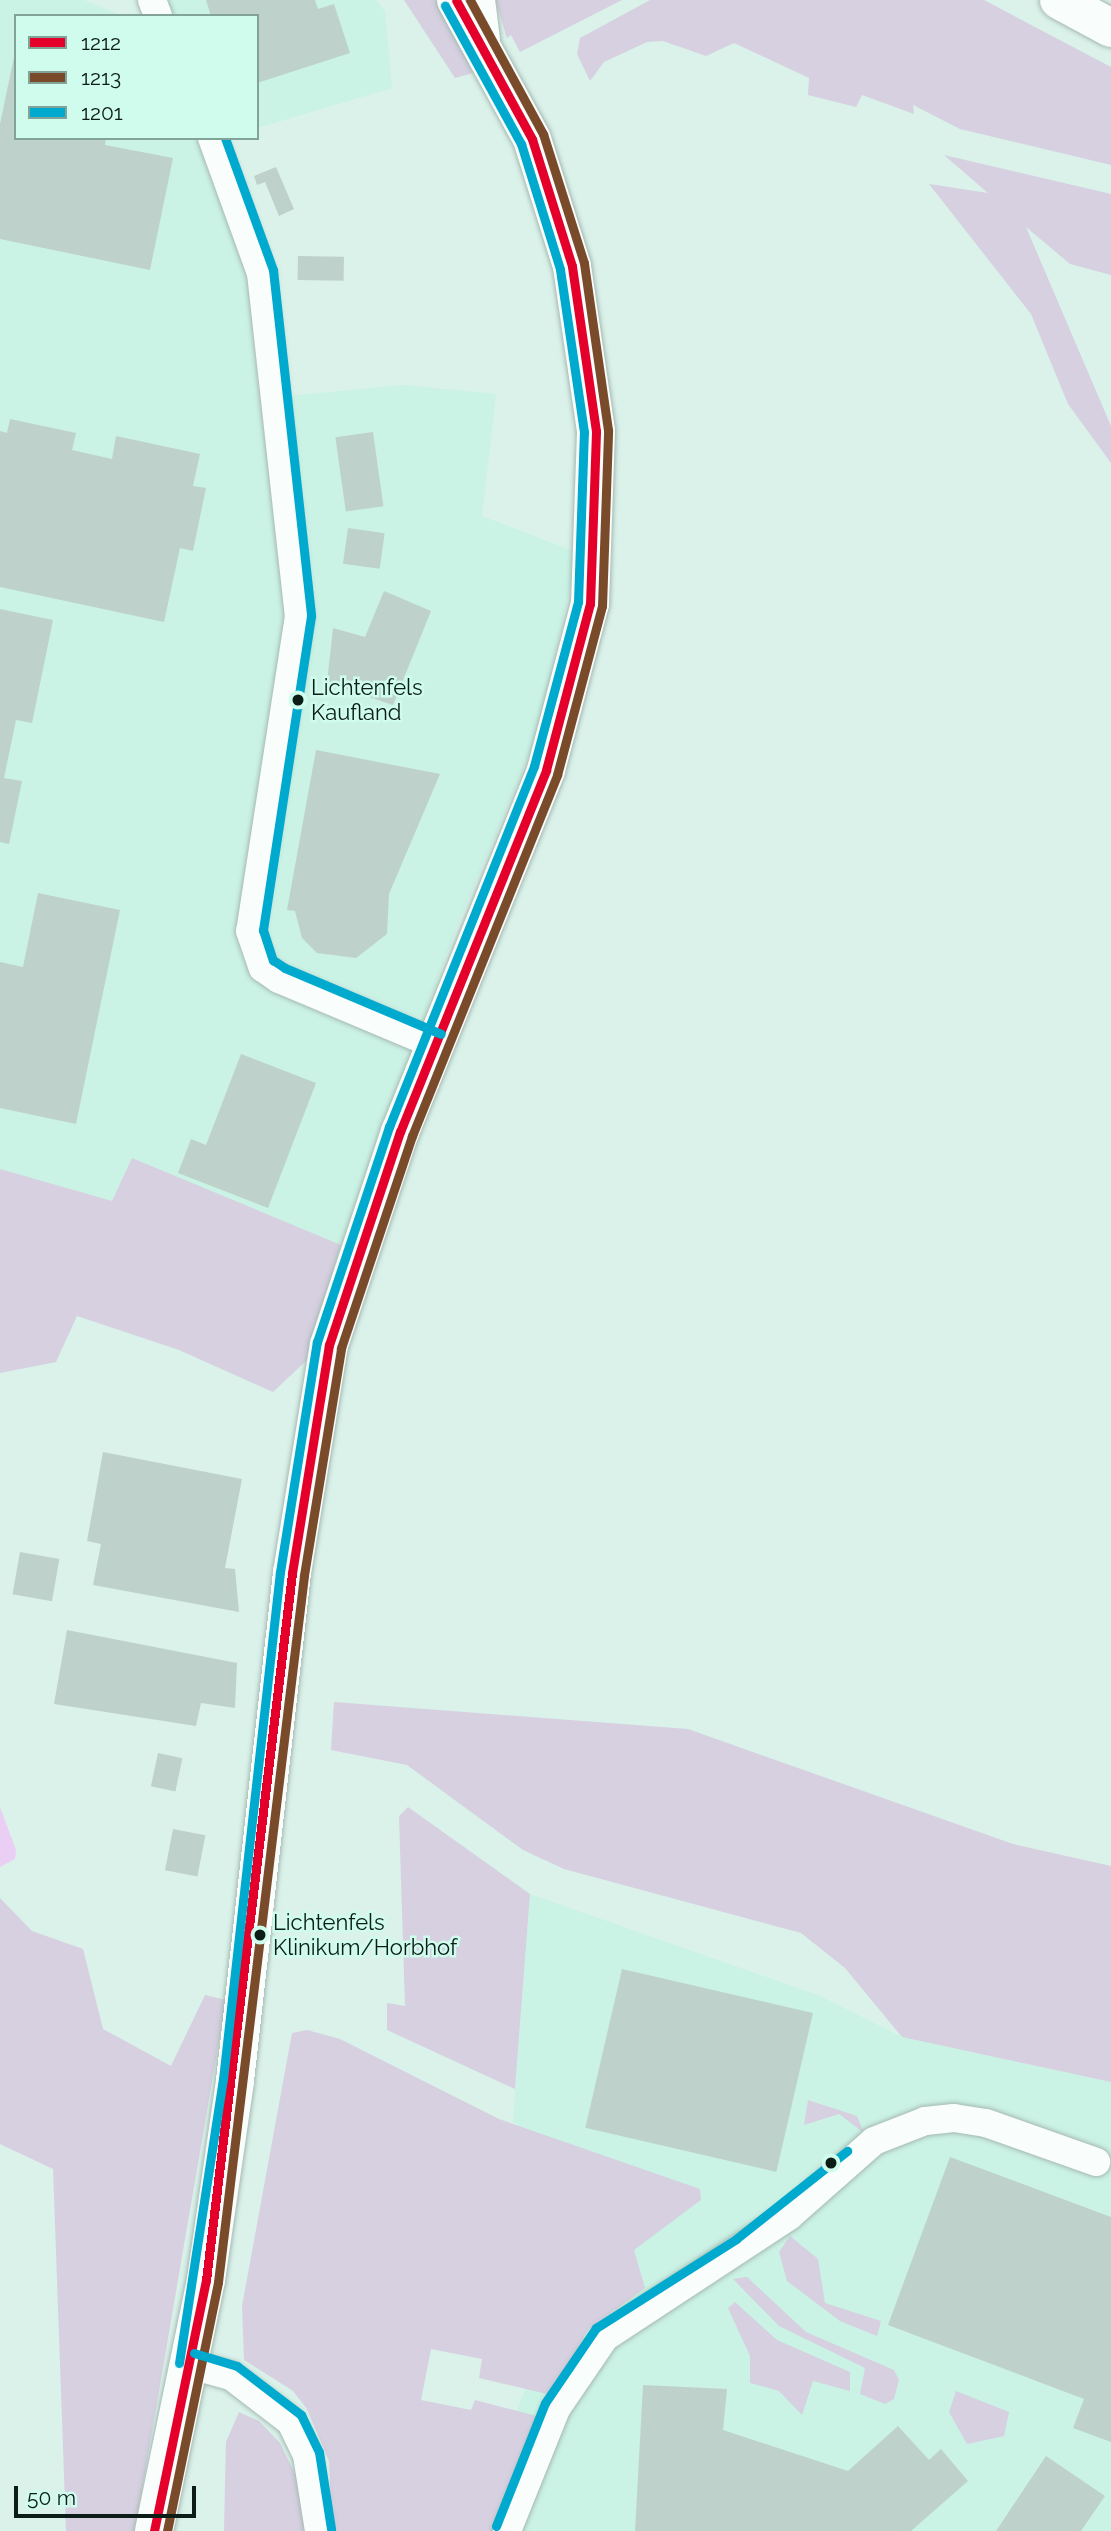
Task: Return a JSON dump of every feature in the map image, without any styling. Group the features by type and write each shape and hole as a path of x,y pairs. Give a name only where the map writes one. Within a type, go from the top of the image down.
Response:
{"main road":[{"path":"154,2531 191,2365 235,2081 312,1430 343,1293 436,1045 546,770 573,685 593,573 596,431 587,350 557,207 512,99 456,0"},
{"path":"476,0 481,40"},
{"path":"1059,0 1111,27"}],"street":[{"path":"213,140 261,274 299,616 250,931 263,968 279,979 436,1045"},
{"path":"507,2531 556,2409 605,2337 789,2216 874,2141 925,2121 954,2118 986,2123 1096,2162"},
{"path":"191,2365 231,2376 291,2422 307,2455 319,2531"}],"shaded area":[{"path":"0,0 84,0 117,14 14,14 14,140 221,140 252,312 259,399 402,385 496,394 482,516 578,553 536,739 457,926 341,1245 132,1158 112,1201 0,1169"},
{"path":"157,0 376,0 385,11 392,88 259,127 259,14 142,14"},
{"path":"404,0 435,0 480,71 455,78"},
{"path":"495,0 622,0 520,52 511,35 507,38"},
{"path":"650,0 984,0 1111,67 1111,165 960,129 913,105 914,114 862,95 856,107 808,95 809,78 734,43 706,56 663,41 647,42 604,62 590,81 577,54 580,38"},
{"path":"944,155 1111,194 1111,275 1070,264 1026,227 1111,426 1111,463 1068,404 1031,314 929,184 988,193"},
{"path":"132,1158 341,1245 306,1361 273,1392 179,1350 77,1316 56,1362 0,1373 0,1169 112,1201"},
{"path":"334,1702 688,1729 1013,1844 1111,1866 1111,2082 902,2037 845,1968 801,1933 564,1869 523,1850 407,1765 331,1750"},
{"path":"0,1807 16,1850 15,1859 0,1867"},
{"path":"408,1807 530,1894 515,2089 387,2030 387,2003 405,2006 399,1816"},
{"path":"530,1894 820,1996 902,2037 1111,2082 1111,2531 465,2531 614,2182 513,2122"},
{"path":"0,1898 32,1931 83,1949 103,2029 171,2066 205,1995 226,2000 135,2531 66,2531 53,2169 0,2144"},
{"path":"307,2030 340,2039 499,2119 700,2189 701,2200 634,2250 645,2288 588,2330 551,2395 479,2378 482,2359 431,2349 421,2400 471,2410 475,2400 544,2418 493,2531 332,2531 329,2461 307,2409 293,2391 244,2360 242,2306 292,2033"},
{"path":"808,2100 857,2116 864,2133 839,2114 804,2125"},
{"path":"790,2236 818,2259 825,2303 881,2321 877,2336 840,2321 787,2281 779,2252"},
{"path":"747,2277 806,2332 894,2370 899,2380 894,2399 885,2404 860,2394 865,2368 779,2326 733,2279"},
{"path":"735,2302 777,2340 850,2372 850,2391 813,2381 802,2415 779,2391 750,2383 750,2356 728,2308"},
{"path":"956,2391 1009,2412 1004,2436 967,2444 949,2412"},
{"path":"239,2412 259,2421 280,2443 298,2480 305,2531 224,2531 226,2442"}],"building":[{"path":"206,0 315,0 318,9 334,4 350,53 259,82 259,14 210,14"},
{"path":"14,57 14,140 106,140 105,145 173,158 150,270 0,239 0,124"},
{"path":"276,167 294,209 279,216 265,182 257,185 254,176"},
{"path":"298,256 344,257 344,281 298,280"},
{"path":"10,419 76,433 72,450 112,459 116,436 200,454 193,486 206,488 193,551 180,548 164,622 0,587 0,431 7,433"},
{"path":"373,432 383,506 346,512 335,437"},
{"path":"348,528 385,533 380,569 343,564"},
{"path":"384,591 431,611 393,705 327,683 333,628 365,637"},
{"path":"0,609 53,620 32,723 16,720 4,778 22,781 9,844 0,842"},
{"path":"316,750 440,774 389,894 387,934 356,958 317,953 302,938 295,911 287,910"},
{"path":"38,893 120,910 76,1124 0,1108 0,962 23,967"},
{"path":"241,1054 316,1083 268,1208 178,1173 191,1139 206,1145"},
{"path":"103,1452 242,1479 225,1568 235,1569 239,1612 93,1585 101,1544 87,1541"},
{"path":"20,1552 59,1559 52,1601 13,1594"},
{"path":"67,1630 237,1663 235,1708 201,1703 196,1726 54,1704"},
{"path":"158,1753 182,1758 175,1791 151,1786"},
{"path":"173,1829 205,1835 197,1877 165,1870"},
{"path":"622,1969 813,2013 776,2172 585,2128"},
{"path":"950,2157 1111,2217 1111,2442 1073,2428 1084,2399 888,2325"},
{"path":"643,2385 727,2389 723,2430 848,2471 898,2426 929,2460 941,2449 968,2481 911,2531 635,2531"},
{"path":"1046,2456 1105,2496 1081,2531 996,2531"}],"transit line":[{"name":"1212","path":"154,2531 206,2280 292,1573 329,1345 400,1132 546,770 590,604 596,431 572,266 532,139 456,0"},
{"name":"1213","path":"167,2531 218,2282 304,1575 341,1348 412,1136 557,775 602,606 608,430 584,263 543,134 470,0"},
{"name":"1201","path":"179,2363 223,2079 280,1572 317,1342 389,1127 534,766 578,602 584,432 560,269 521,144 445,6"},
{"name":"1201","path":"226,140 273,270 311,616 263,930 273,960 285,968 441,1034"},
{"name":"1201","path":"496,2526 545,2403 596,2328 736,2239 847,2151"},
{"name":"1201","path":"194,2353 237,2366 301,2415 319,2452 331,2529"}],"place":[{"name":"Lichtenfels Kaufland","path":"298,700"},
{"name":"Lichtenfels Klinikum/Horbhof","path":"260,1935"}]}
